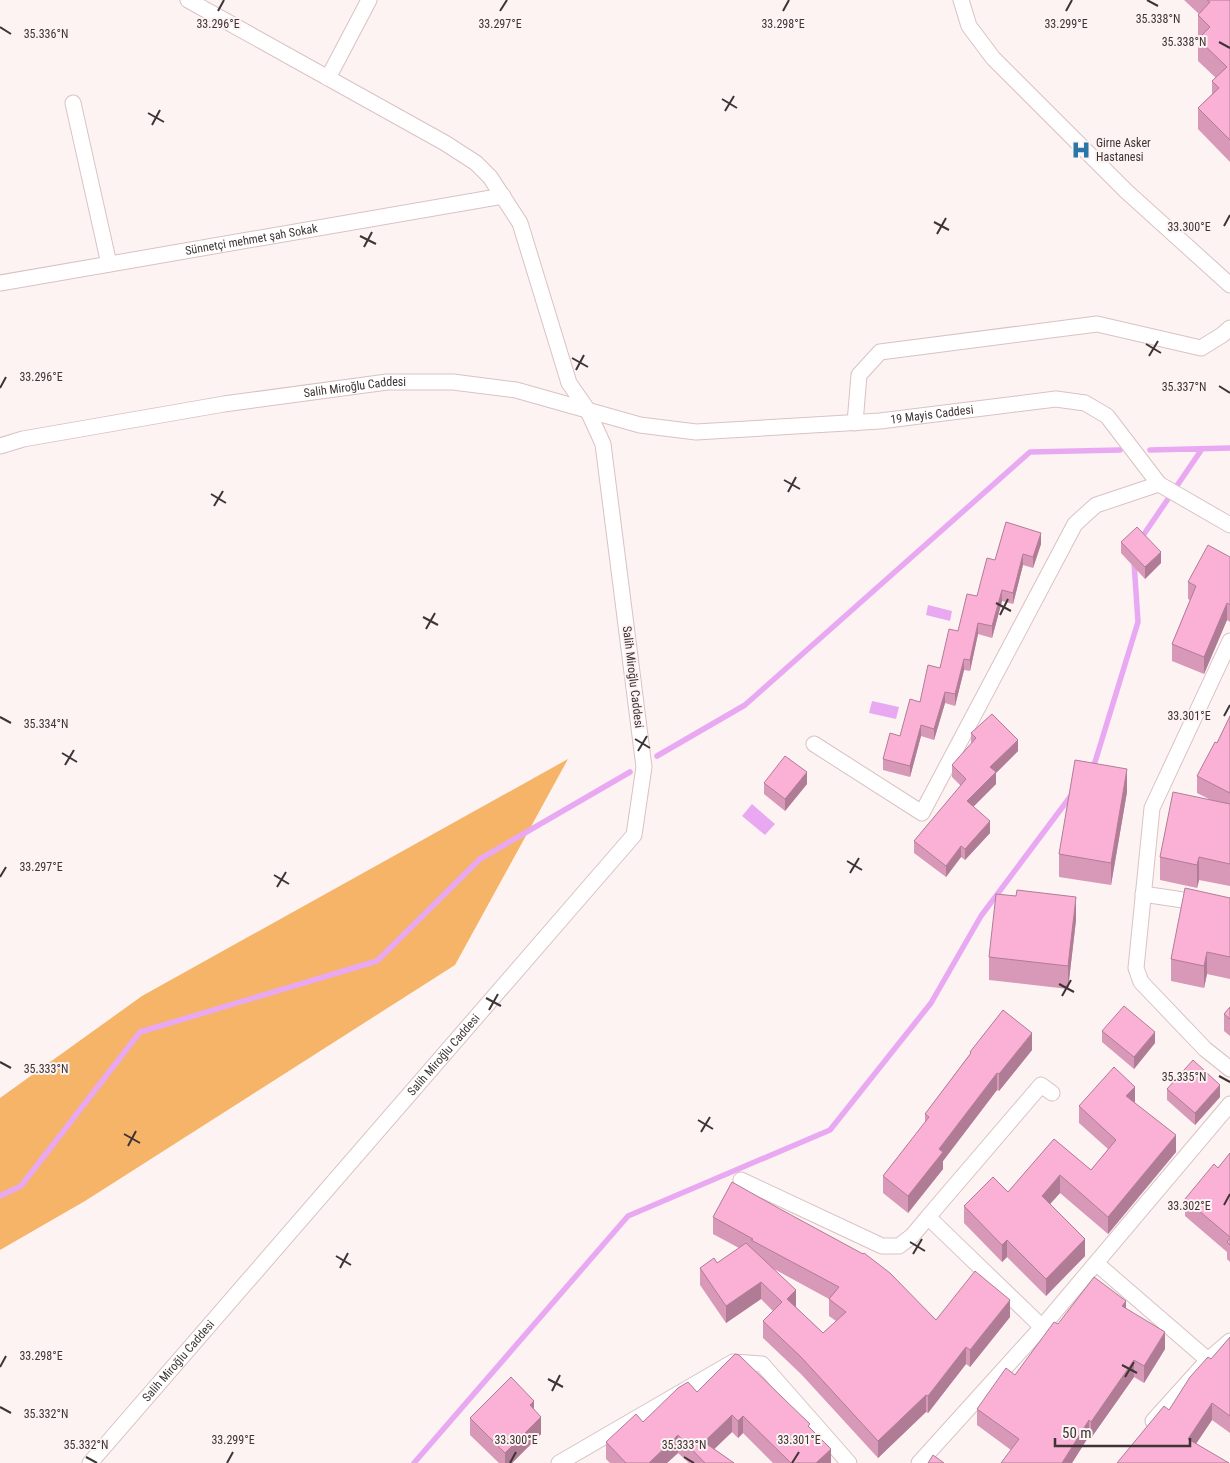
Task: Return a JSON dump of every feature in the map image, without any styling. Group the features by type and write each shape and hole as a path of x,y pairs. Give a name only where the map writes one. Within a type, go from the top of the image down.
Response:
{"street":[{"path":"188,0 445,143 476,163 490,177 520,223 570,384 588,409"},
{"path":"328,78 369,0"},
{"path":"961,0 969,26 993,58 1126,191 1230,284"},
{"path":"73,103 109,264"},
{"name":"Sünnetçi mehmet şah Sokak","path":"0,283 503,196"},
{"path":"855,423 859,375 880,352 1097,324 1201,348 1230,328"},
{"name":"Salih Miroğlu Caddesi","path":"0,446 23,439 224,404 387,382 453,382 516,390 588,409 604,444 644,767 634,835 90,1463"},
{"name":"19 Mayis Caddesi","path":"588,409 640,425 696,432 880,421 1056,399 1085,403 1107,416 1159,484 1230,524"},
{"path":"814,744 922,813 1074,524 1096,505 1159,484"},
{"path":"1230,641 1152,808 1136,968 1141,982 1205,1049 1230,1069"},
{"path":"1143,894 1230,907"},
{"path":"741,1180 882,1246 899,1246 912,1236 1041,1085 1052,1093"},
{"path":"919,1463 1097,1264 1230,1104"},
{"path":"928,1217 1042,1327"},
{"path":"1097,1264 1208,1360"},
{"path":"1147,1429 1208,1360 1230,1341"},
{"path":"561,1462 733,1362 762,1364 849,1463"}],"shaded area":[{"path":"928,605 952,611 950,621 926,615"},
{"path":"872,701 899,707 896,719 869,713"},
{"path":"568,759 455,965 85,1201 0,1250 0,1098 142,996"},
{"path":"752,804 775,824 765,835 742,816"}],"building":[{"path":"1207,0 1230,0 1230,140 1198,108 1219,88 1212,81 1227,67 1198,39 1210,27 1198,15 1210,2"},
{"path":"1006,522 1041,533 1033,557 1023,554 1013,593 1002,590 992,626 978,623 970,660 964,659 955,694 945,692 934,729 921,725 910,766 883,759 890,733 900,736 910,699 920,702 928,665 940,668 949,629 958,631 967,594 977,596 987,558 995,560"},
{"path":"1137,527 1161,552 1145,567 1121,542"},
{"path":"1208,545 1230,557 1230,605 1227,603 1204,657 1172,644 1196,586 1188,582"},
{"path":"992,714 1018,740 990,767 996,772 967,801 990,821 965,849 961,846 946,866 914,841 966,779 952,765 976,738 971,733"},
{"path":"1230,716 1230,793 1197,776 1215,742 1217,743"},
{"path":"785,756 807,772 785,799 764,783"},
{"path":"1075,760 1127,769 1111,863 1059,854"},
{"path":"1173,792 1230,804 1230,864 1199,857 1197,865 1160,857"},
{"path":"1185,888 1230,898 1230,957 1207,952 1204,966 1171,959"},
{"path":"1017,890 1076,897 1068,966 989,957 996,894 1016,896"},
{"path":"1124,1006 1155,1032 1134,1057 1102,1031"},
{"path":"1230,1007 1230,1019 1224,1014"},
{"path":"1003,1010 1032,1033 999,1074 997,1073 939,1149 943,1152 908,1196 883,1176 929,1117 925,1114"},
{"path":"1193,1060 1220,1085 1195,1113 1167,1089"},
{"path":"1114,1067 1135,1087 1126,1096 1176,1135 1108,1217 1060,1175 1042,1196 1085,1239 1046,1279 1007,1240 1002,1245 964,1206 993,1177 1008,1192 1054,1139 1091,1170 1116,1140 1079,1106"},
{"path":"1230,1153 1230,1237 1185,1199 1214,1164 1218,1168"},
{"path":"732,1182 864,1253 890,1273 936,1320 975,1271 1010,1300 970,1350 966,1347 928,1396 926,1395 878,1441 801,1357 763,1321 782,1302 761,1282 726,1306 700,1268 714,1258 717,1263 746,1243 796,1290 787,1299 823,1333 846,1312 829,1299 839,1287 751,1240 753,1239 713,1217"},
{"path":"1094,1277 1126,1301 1122,1306 1165,1332 1144,1366 1134,1360 1091,1422 1089,1420 1062,1463 1001,1463 1019,1439 977,1409 1006,1368 1015,1375 1054,1322 1058,1324"},
{"path":"1230,1337 1230,1416 1212,1403 1188,1439 1229,1463 1117,1463 1164,1406 1169,1410 1190,1377 1208,1357 1211,1359"},
{"path":"735,1354 739,1355 810,1424 808,1426 831,1449 816,1463 791,1463 743,1416 738,1421 732,1415 704,1442 734,1463 705,1463 678,1435 649,1463 626,1463 606,1442 636,1414 643,1422 678,1388 688,1382 697,1392"},
{"path":"511,1377 534,1401 530,1405 541,1417 505,1453 470,1418"},
{"path":"933,1455 944,1463 928,1463"}],"waterway":[{"path":"1150,450 1230,448"},
{"path":"1140,540 1202,449"},
{"path":"657,756 745,705 1030,452 1120,450"},
{"path":"1090,769 1095,762 1138,622 1134,562"},
{"path":"0,1196 21,1186 140,1032 377,961 480,859 630,772"},
{"path":"414,1463 628,1216 830,1130 931,1003 981,916 1073,793"}],"place":[{"name":"Girne Asker Hastanesi","path":"1081,150"}]}
